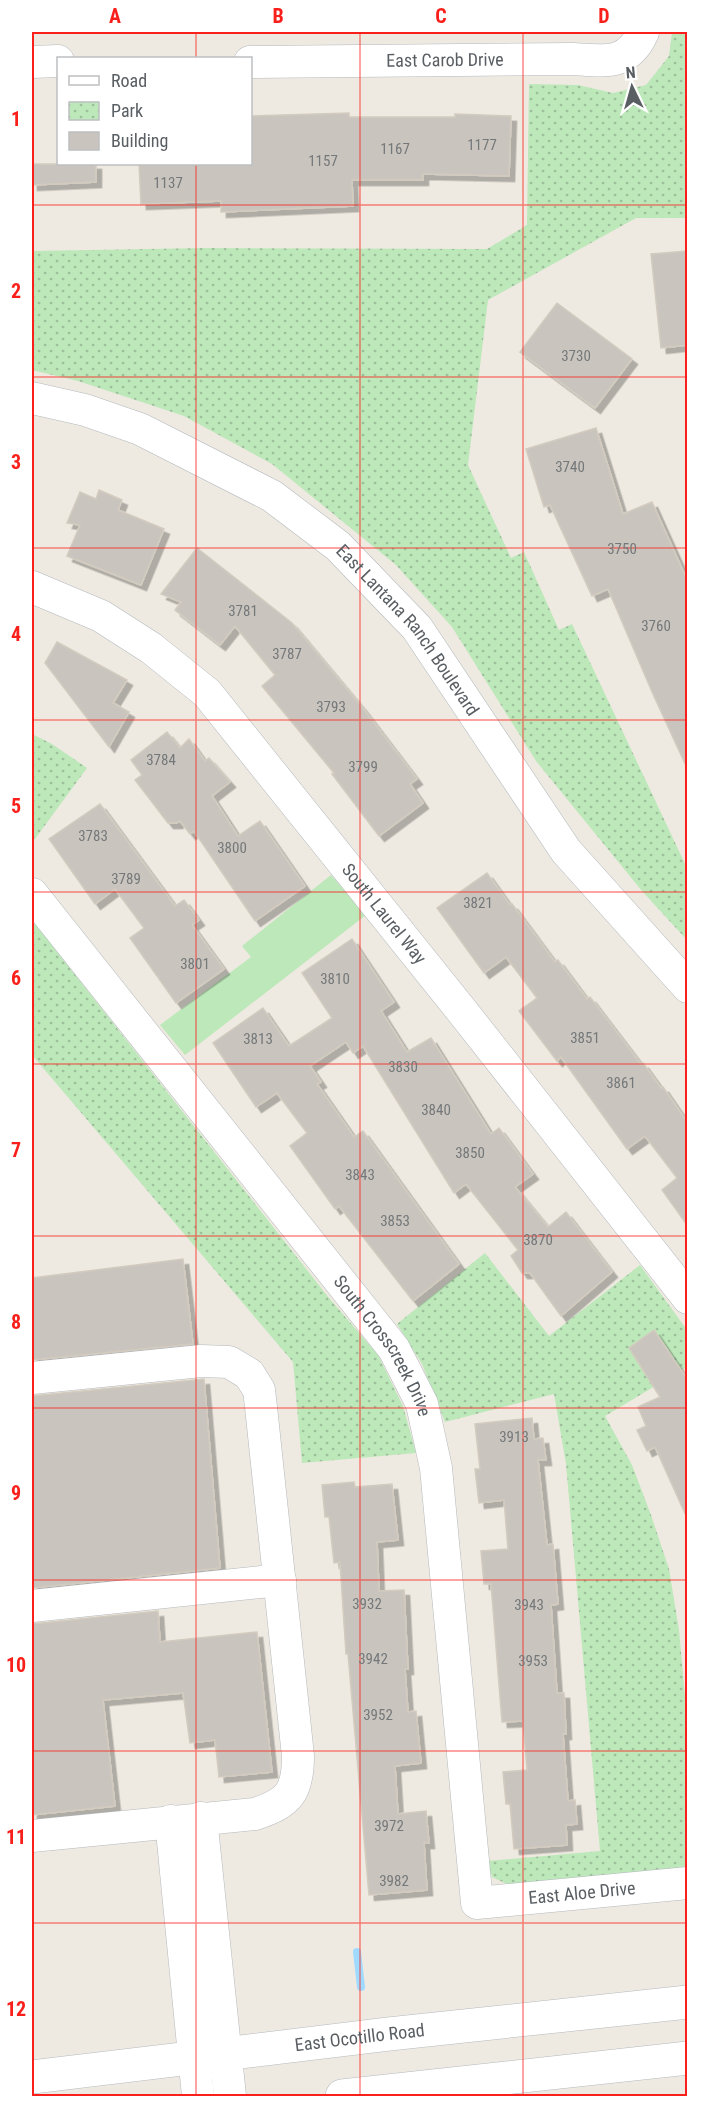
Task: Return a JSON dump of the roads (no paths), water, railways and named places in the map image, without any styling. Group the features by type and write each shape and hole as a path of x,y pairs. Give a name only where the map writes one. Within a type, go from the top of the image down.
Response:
{"main road":[{"name":"East Ocotillo Road","path":"32,2077 687,2001"},
{"path":"342,2097 687,2058"}],"street":[{"name":"East Carob Drive","path":"252,62 573,59 611,61 640,39"},
{"path":"32,62 57,61"},
{"name":"East Lantana Ranch Boulevard","path":"32,398 85,410 140,429 272,496 338,546 417,628 566,851 687,987"},
{"name":"South Laurel Way","path":"32,587 101,616 152,648 207,693 462,1011 687,1298"},
{"name":"South Crosscreek Drive","path":"32,894 394,1349 422,1404 436,1468 477,1903"},
{"path":"32,1378 201,1361 229,1362 249,1374 259,1390 298,1756 298,1778 290,1794 275,1807 255,1814 32,1836"},
{"path":"32,1606 280,1580"},
{"path":"198,2097 210,2056 213,1928 201,1818"},
{"path":"171,1821 182,1930 210,2056 230,2097"},
{"name":"East Aloe Drive","path":"477,1903 687,1883"},
{"path":"182,1930 213,1928"}],"waterway":[{"path":"357,1952 361,1987"}]}
